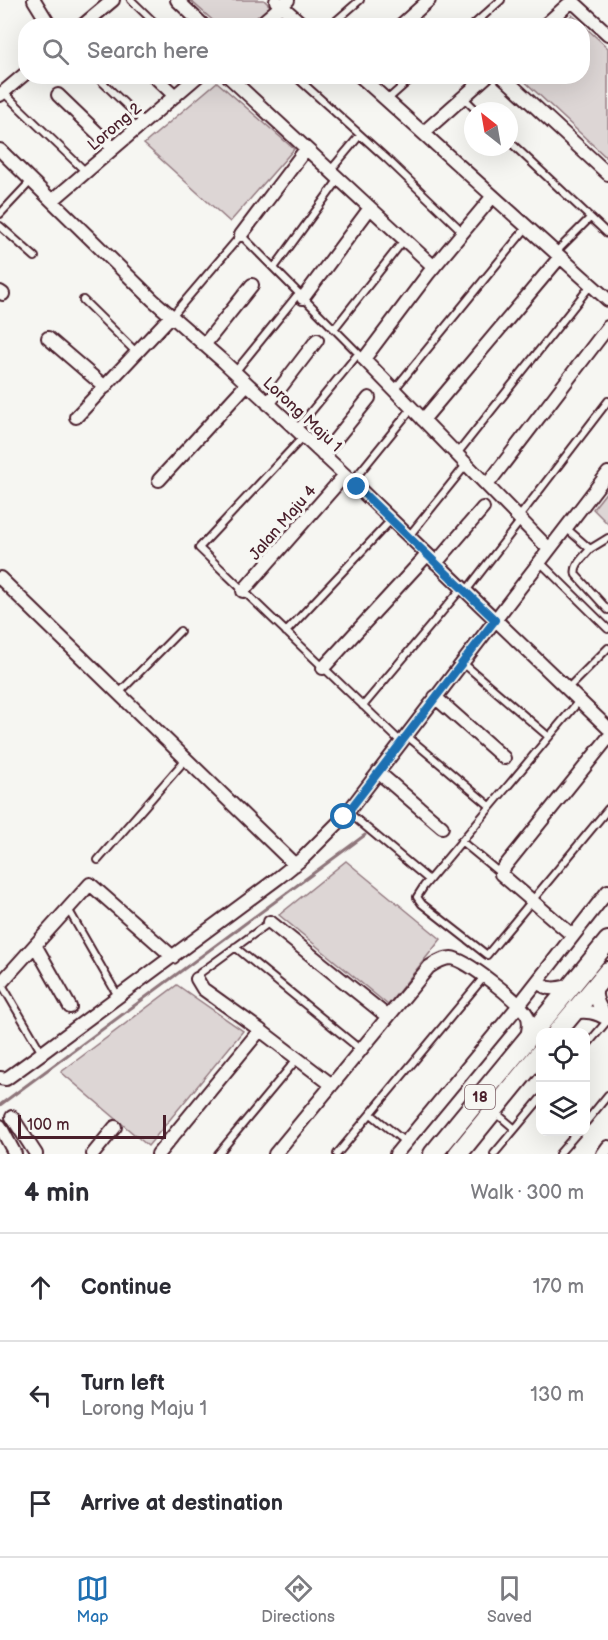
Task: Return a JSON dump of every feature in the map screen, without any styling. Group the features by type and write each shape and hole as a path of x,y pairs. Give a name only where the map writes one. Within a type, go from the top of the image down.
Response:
{"main road":[{"name":"18","path":"433,1154 608,941"},
{"path":"560,1028 602,978"},
{"name":"18","path":"458,1154 536,1058"}],"street":[{"path":"92,18 113,0"},
{"path":"177,0 196,18"},
{"path":"409,18 429,0"},
{"path":"552,18 571,0 608,34"},
{"path":"38,2 46,18"},
{"path":"266,18 282,2 297,18"},
{"path":"2,94 18,80"},
{"path":"162,84 175,96"},
{"name":"Lorong 2","path":"52,201 189,84"},
{"path":"237,84 434,267"},
{"path":"369,84 608,300"},
{"path":"423,133 478,84"},
{"path":"511,84 608,174"},
{"path":"58,95 114,148"},
{"path":"241,235 306,149"},
{"name":"Lorong Maju 1","path":"0,150 171,316 323,455 608,728"},
{"path":"493,196 361,356 549,549"},
{"path":"301,296 370,208"},
{"path":"423,420 557,255"},
{"path":"204,345 252,285"},
{"path":"76,417 171,316"},
{"path":"487,485 608,327"},
{"path":"48,338 105,387"},
{"path":"268,404 317,340"},
{"path":"159,480 247,384"},
{"path":"323,455 369,398"},
{"path":"0,1078 6,1079 295,865 347,812 608,473"},
{"name":"Jalan Maju 4","path":"243,591 348,479"},
{"path":"323,668 483,508"},
{"path":"0,578 295,865"},
{"path":"435,697 504,758"},
{"path":"572,935 501,874 608,738"},
{"path":"378,772 442,827"},
{"path":"1,984 90,884 173,957"},
{"path":"396,1154 538,982 608,891"},
{"path":"270,922 388,1017"},
{"path":"34,945 70,1007"},
{"path":"275,1154 429,967 440,961 452,958 484,976 519,1005 529,1021 527,1040"},
{"path":"602,978 596,998 608,1020"},
{"path":"197,979 203,989 332,1085"},
{"path":"538,982 548,989 572,985"},
{"path":"572,1013 598,1013 608,1020"},
{"path":"158,1154 260,1030"},
{"path":"12,1117 36,1154"},
{"path":"0,1126 15,1154"},
{"path":"93,1154 115,1127"},
{"path":"603,1154 608,1148"}],"lane":[{"path":"131,0 150,18"},
{"path":"339,18 360,0"},
{"path":"481,18 501,0"},
{"path":"104,84 144,122"},
{"path":"305,84 463,232"},
{"path":"387,100 405,84"},
{"path":"2,94 86,171"},
{"path":"463,98 467,102"},
{"path":"274,268 360,135"},
{"path":"518,150 608,234"},
{"path":"0,214 31,180"},
{"path":"557,255 590,218"},
{"path":"0,226 35,257"},
{"path":"394,390 527,227"},
{"path":"171,316 241,235 361,356 299,433 199,548 363,705 490,806"},
{"path":"334,329 404,239"},
{"path":"457,454 591,285"},
{"path":"235,373 301,296"},
{"path":"83,300 137,352"},
{"path":"363,705 464,590 608,401"},
{"path":"348,479 412,408"},
{"path":"408,537 466,465"},
{"path":"286,632 391,520"},
{"path":"565,527 590,549"},
{"path":"608,538 590,549 574,571 608,609"},
{"path":"539,562 608,629"},
{"path":"119,693 180,631"},
{"path":"567,689 608,648"},
{"path":"462,662 549,736"},
{"path":"579,700 419,892 418,900 487,955 608,809"},
{"path":"98,860 187,759"},
{"path":"347,812 429,880"},
{"path":"461,841 501,874"},
{"path":"68,908 118,997"},
{"path":"197,979 200,973 270,922"},
{"path":"235,947 361,1050"},
{"path":"337,1154 484,976"},
{"path":"1,984 42,1053"},
{"path":"590,1040 608,1020"},
{"path":"218,1154 297,1059"},
{"path":"590,1116 608,1095"},
{"path":"494,1154 536,1107"},
{"path":"494,1111 515,1129"},
{"path":"371,1114 405,1143"},
{"path":"559,1154 571,1136"}],"shaded area":[{"path":"190,0 264,0 271,7 257,18 210,18"},
{"path":"590,32 608,48 608,159 528,84 590,84"},
{"path":"215,84 219,84 294,149 230,222 144,144"},
{"path":"608,490 608,524 593,509"},
{"path":"346,861 441,939 388,1005 279,915"},
{"path":"177,985 243,1031 148,1146 61,1072"}],"waterway":[{"path":"0,1105 365,835"}],"route":[{"path":"344,817 495,620 357,487"}]}
